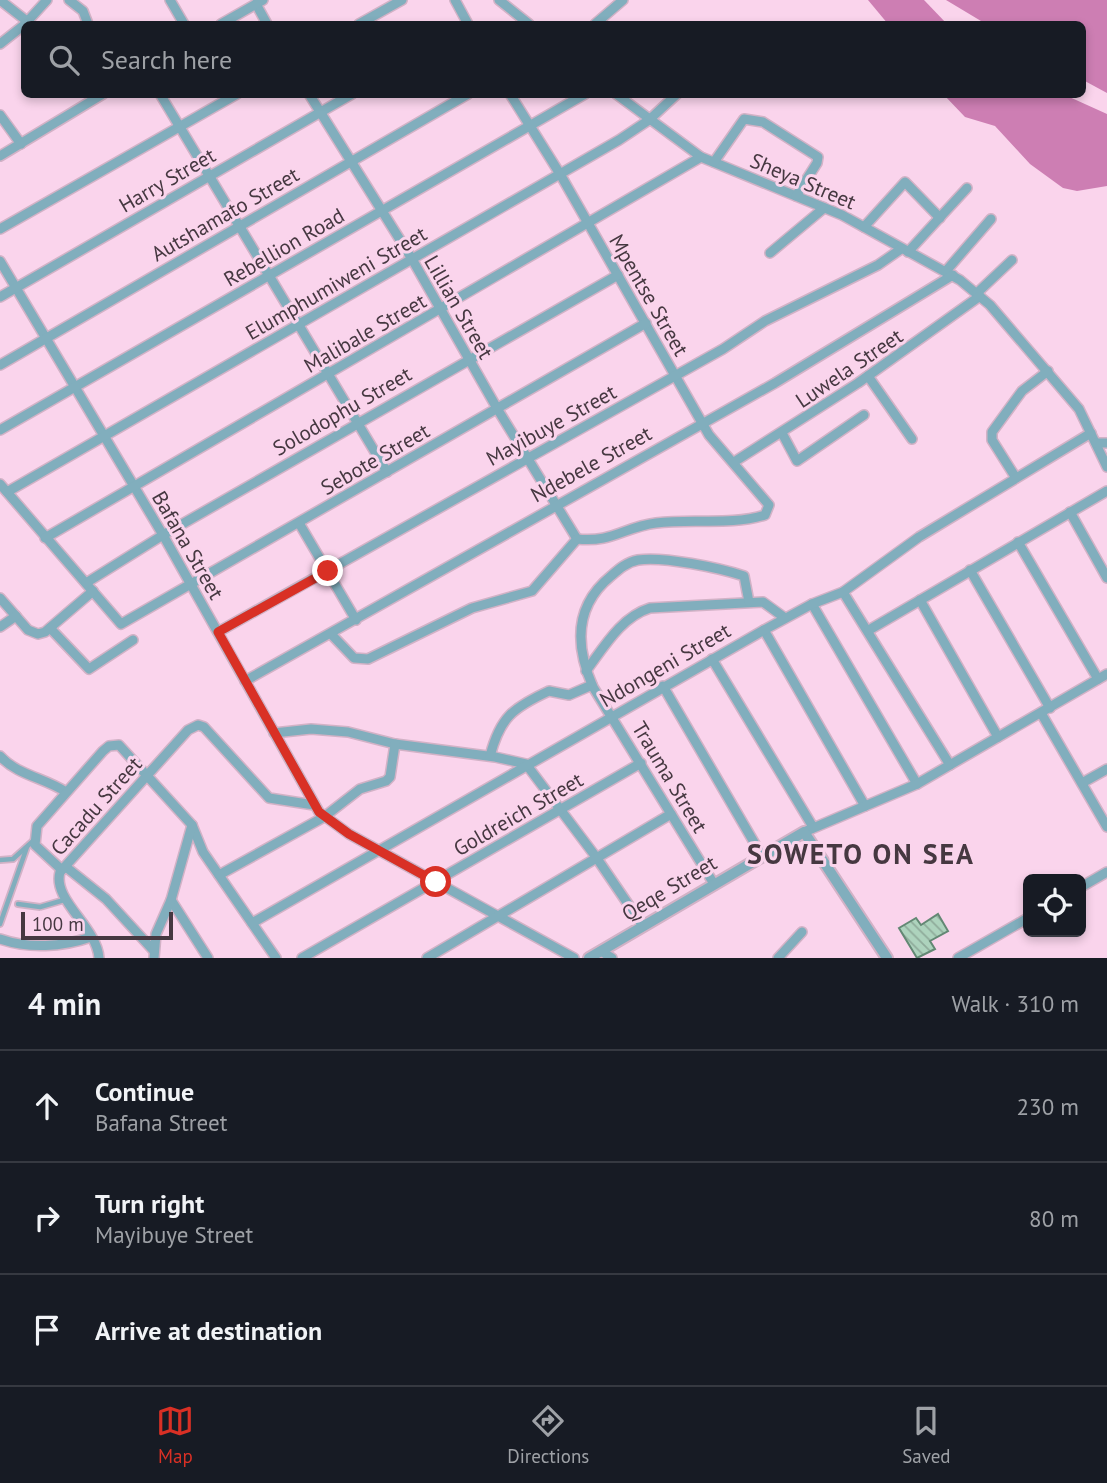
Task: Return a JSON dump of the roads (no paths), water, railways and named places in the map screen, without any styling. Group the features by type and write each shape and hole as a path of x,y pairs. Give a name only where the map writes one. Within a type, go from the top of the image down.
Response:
{"street":[{"path":"0,0 23,21"},
{"path":"29,21 47,0"},
{"path":"69,0 83,12"},
{"path":"82,0 87,21"},
{"path":"170,0 182,21"},
{"path":"364,21 401,0"},
{"path":"455,0 466,21"},
{"path":"499,0 525,21"},
{"path":"598,21 623,0"},
{"path":"226,21 260,2 266,21"},
{"path":"0,44 21,28"},
{"path":"0,156 96,98"},
{"path":"162,98 270,274 355,423 387,472"},
{"path":"0,229 230,98"},
{"name":"Lillian Street","path":"311,98 412,259 498,410 577,539"},
{"name":"Harry Street","path":"0,297 345,98"},
{"name":"Autshamato Street","path":"0,365 461,98"},
{"name":"Mpentse Street","path":"512,98 560,174 712,440 769,505 765,515 735,523 666,522 633,528 609,539 577,539"},
{"name":"Rebellion Road","path":"0,430 578,98"},
{"name":"Sheya Street","path":"621,98 701,157 824,208 950,273 978,295 1048,371 1079,410 1107,467"},
{"name":"Elumphumiweni Street","path":"4,488 105,436 560,174 649,120 673,98"},
{"path":"0,116 21,144"},
{"path":"714,162 740,122 751,118 763,122 818,157 796,196"},
{"name":"Malibale Street","path":"45,538 701,157"},
{"path":"864,227 905,182 940,218"},
{"name":"Mayibuye Street","path":"218,632 676,376 765,321 905,251 967,188"},
{"path":"770,253 824,208"},
{"name":"Ndebele Street","path":"245,681 775,383 950,273 991,219"},
{"name":"Luwela Street","path":"734,463 868,376 978,295 1012,260"},
{"name":"Bafana Street","path":"0,261 163,535 314,805 324,817 379,850 574,958"},
{"name":"Solodophu Street","path":"16,616 29,630 38,634 50,628 90,587 163,535 618,275"},
{"name":"Sebote Street","path":"90,587 121,624 646,323"},
{"path":"1016,478 992,440 992,432 1022,391 1048,371"},
{"path":"868,376 912,439"},
{"path":"782,433 797,461 864,415"},
{"name":"Ndongeni Street","path":"252,923 764,629 812,604 843,592 919,537 1091,433"},
{"path":"1096,443 1107,443"},
{"path":"4,488 90,587"},
{"path":"869,630 1107,491"},
{"path":"1070,512 1107,578"},
{"path":"299,523 356,620"},
{"path":"331,634 354,658 368,659 472,608 532,591 577,539"},
{"path":"1018,542 1098,679"},
{"name":"Trauma Street","path":"714,884 592,685 586,671 582,623 586,604 598,586 629,563 655,560 741,574 747,580 749,602"},
{"path":"970,570 1107,827"},
{"path":"843,592 869,630 950,765"},
{"path":"0,598 16,616 0,627"},
{"path":"920,600 998,737"},
{"path":"586,671 617,630 643,610 749,602 768,604 785,618"},
{"path":"812,604 917,784"},
{"path":"50,628 89,669 133,640"},
{"path":"764,629 864,806"},
{"path":"712,659 809,830 887,958"},
{"path":"809,830 917,784 1107,674"},
{"path":"490,756 497,730 505,718 545,693 569,695 592,685"},
{"path":"663,687 762,856"},
{"name":"Cacadu Street","path":"99,958 91,937 66,899 59,883 64,868 147,777 174,743 198,725 204,727 269,798 314,805"},
{"path":"274,733 311,729 348,732 395,744 490,756 526,764 596,857 643,926"},
{"path":"154,954 106,899 30,844 37,826 95,759 114,744 124,749 192,825 203,852 276,958"},
{"path":"219,875 324,817 360,789 388,780 395,744"},
{"path":"0,756 15,769 44,779 66,792"},
{"name":"Goldreich Street","path":"303,958 641,763"},
{"path":"1082,783 1107,769"},
{"path":"427,958 671,814"},
{"path":"154,954 156,934 171,900 192,825"},
{"name":"Qeqe Street","path":"589,958 809,830"},
{"path":"1086,884 1107,872"},
{"path":"171,900 208,958"},
{"path":"958,958 1023,921"},
{"path":"778,958 802,932"},
{"path":"0,939 19,946 36,943 58,946 91,937"},
{"path":"601,951 612,958"}],"lane":[{"path":"0,860 13,859 30,844"},
{"path":"0,923 30,844"},
{"path":"18,904 40,907 66,899"}],"district":[{"name":"SOWETO ON SEA","path":"861,853"}]}
